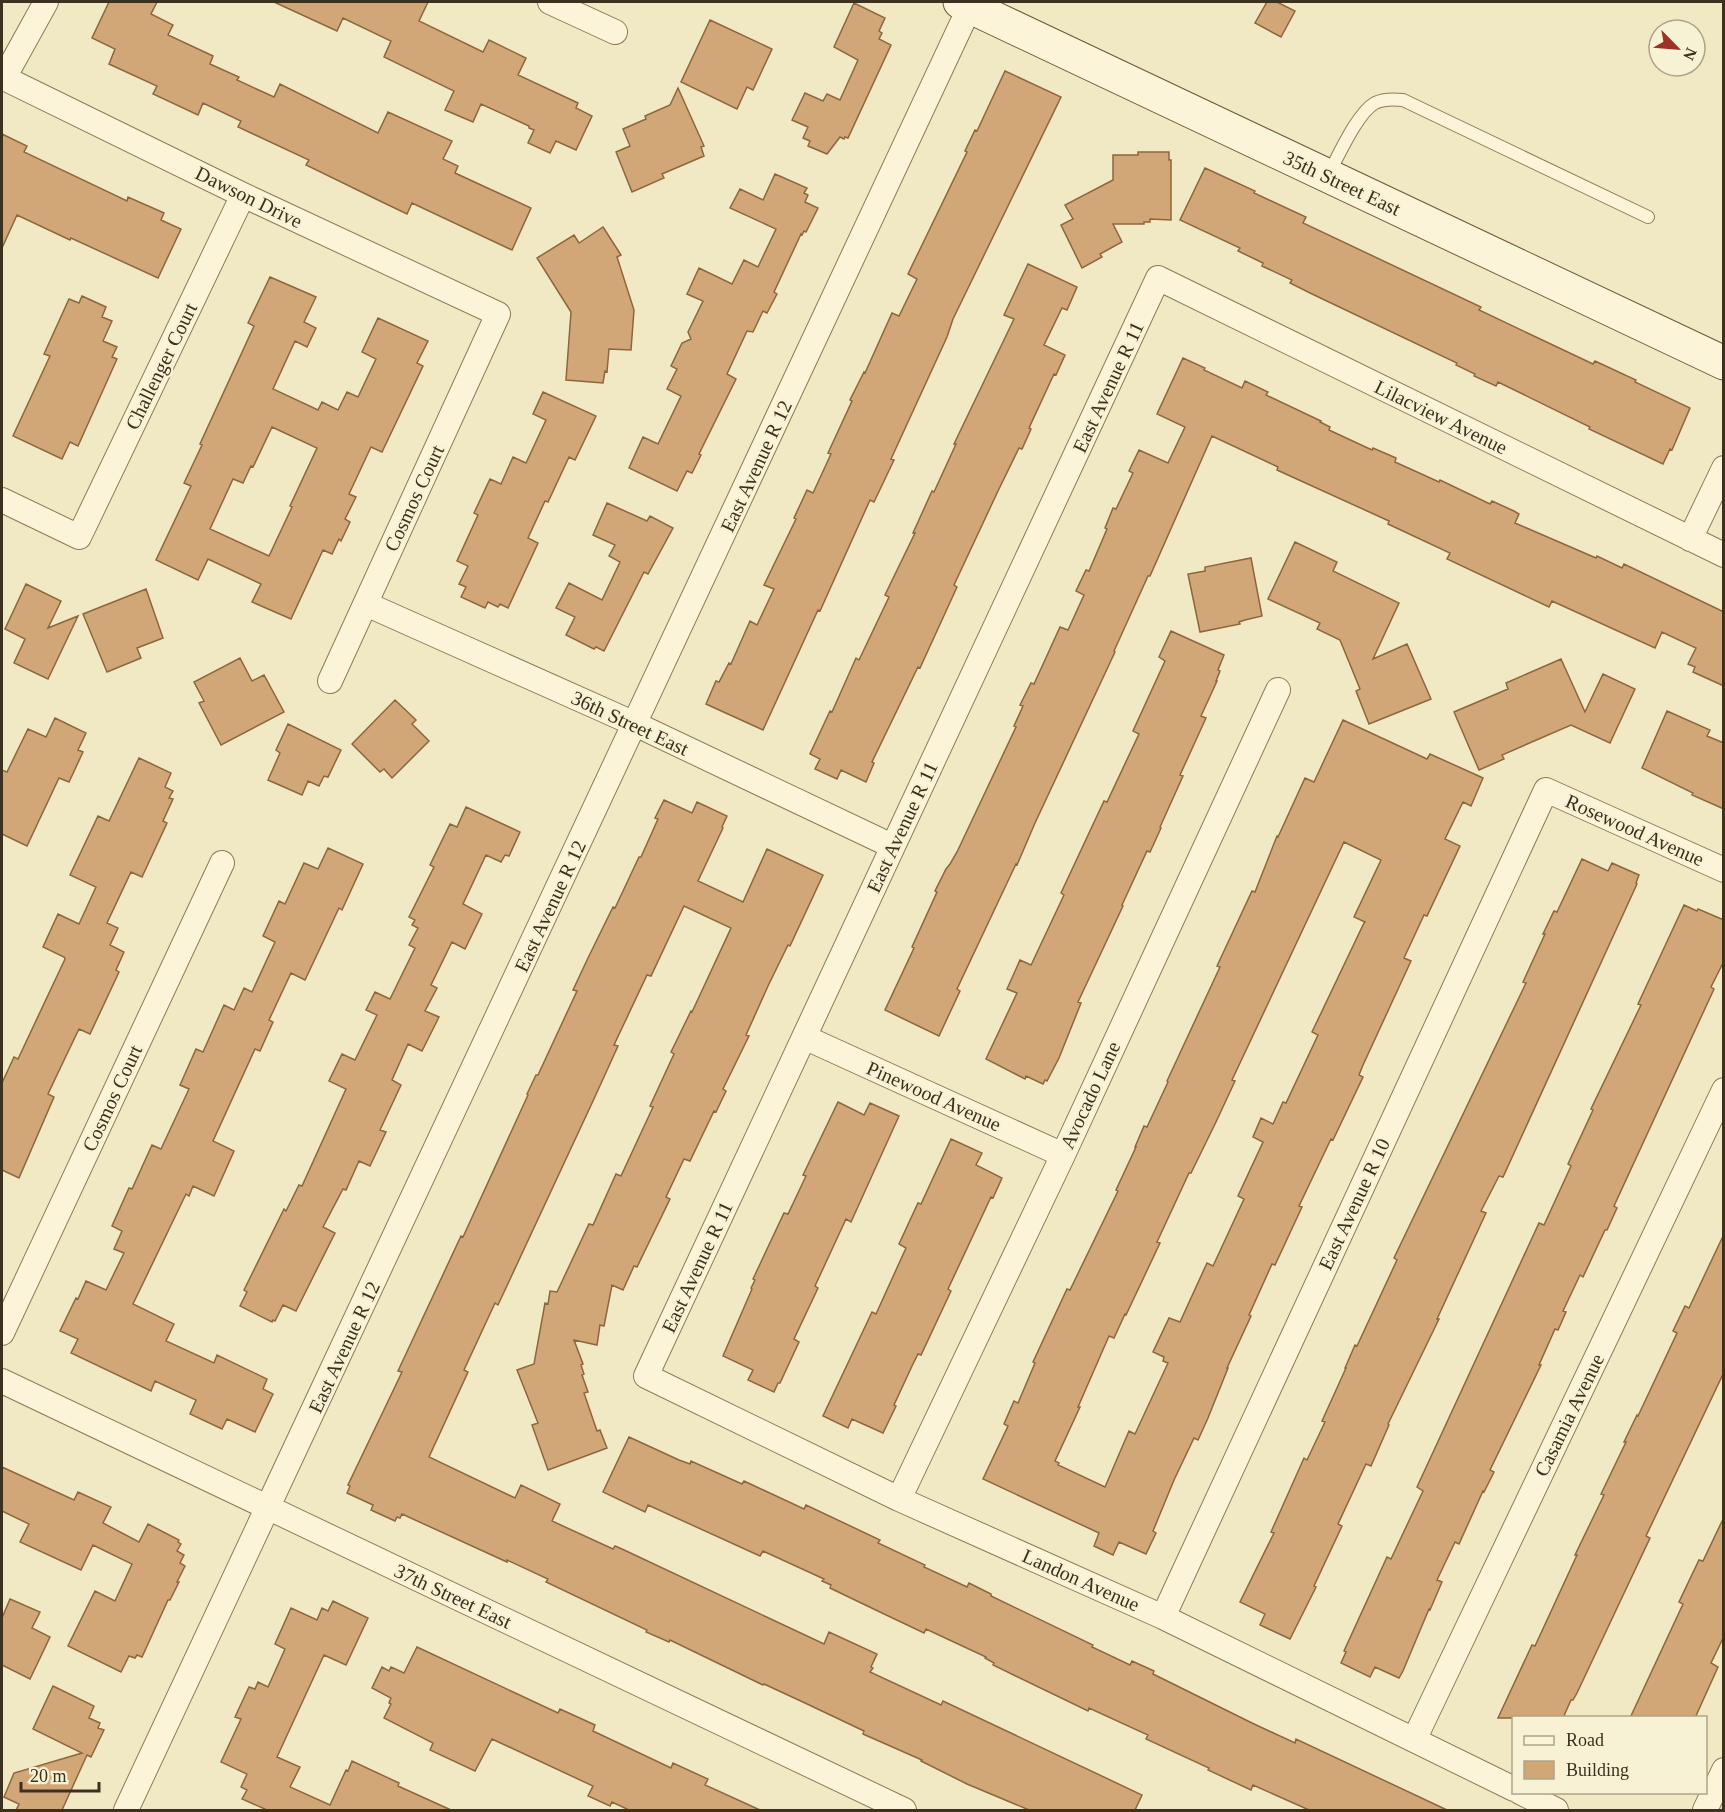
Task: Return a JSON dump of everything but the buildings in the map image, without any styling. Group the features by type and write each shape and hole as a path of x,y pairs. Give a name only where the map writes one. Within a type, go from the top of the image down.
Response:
{"street":[{"path":"3,77 46,2"},
{"path":"550,2 615,32"},
{"name":"35th Street East","path":"967,3 1328,176 1720,358"},
{"name":"East Avenue R 12","path":"130,1809 635,724 967,3"},
{"name":"Dawson Drive","path":"3,77 243,195 498,314"},
{"name":"Challenger Court","path":"2,500 79,537 243,195"},
{"name":"Lilacview Avenue","path":"1158,278 1724,555"},
{"name":"East Avenue R 11","path":"646,1376 1158,278"},
{"name":"Cosmos Court","path":"330,681 498,314"},
{"path":"1690,539 1724,468"},
{"name":"36th Street East","path":"366,604 635,724 892,846"},
{"name":"Avocado Lane","path":"899,1499 1063,1155 1278,690"},
{"name":"Rosewood Avenue","path":"1546,790 1724,870"},
{"name":"East Avenue R 10","path":"1163,1617 1546,790"},
{"name":"Cosmos Court","path":"2,1333 222,863"},
{"name":"Pinewood Avenue","path":"804,1037 1063,1155"},
{"name":"Casamia Avenue","path":"1414,1740 1717,1121 1724,1090"},
{"name":"Landon Avenue","path":"646,1376 899,1499 1163,1617 1512,1788"},
{"name":"37th Street East","path":"2,1381 269,1508 862,1802 904,1810"},
{"path":"1705,1810 1724,1770"},
{"path":"1524,1794 1556,1810"}],"lane":[{"path":"1328,176 1361,116 1374,104 1390,99 1403,100 1648,217"}]}
